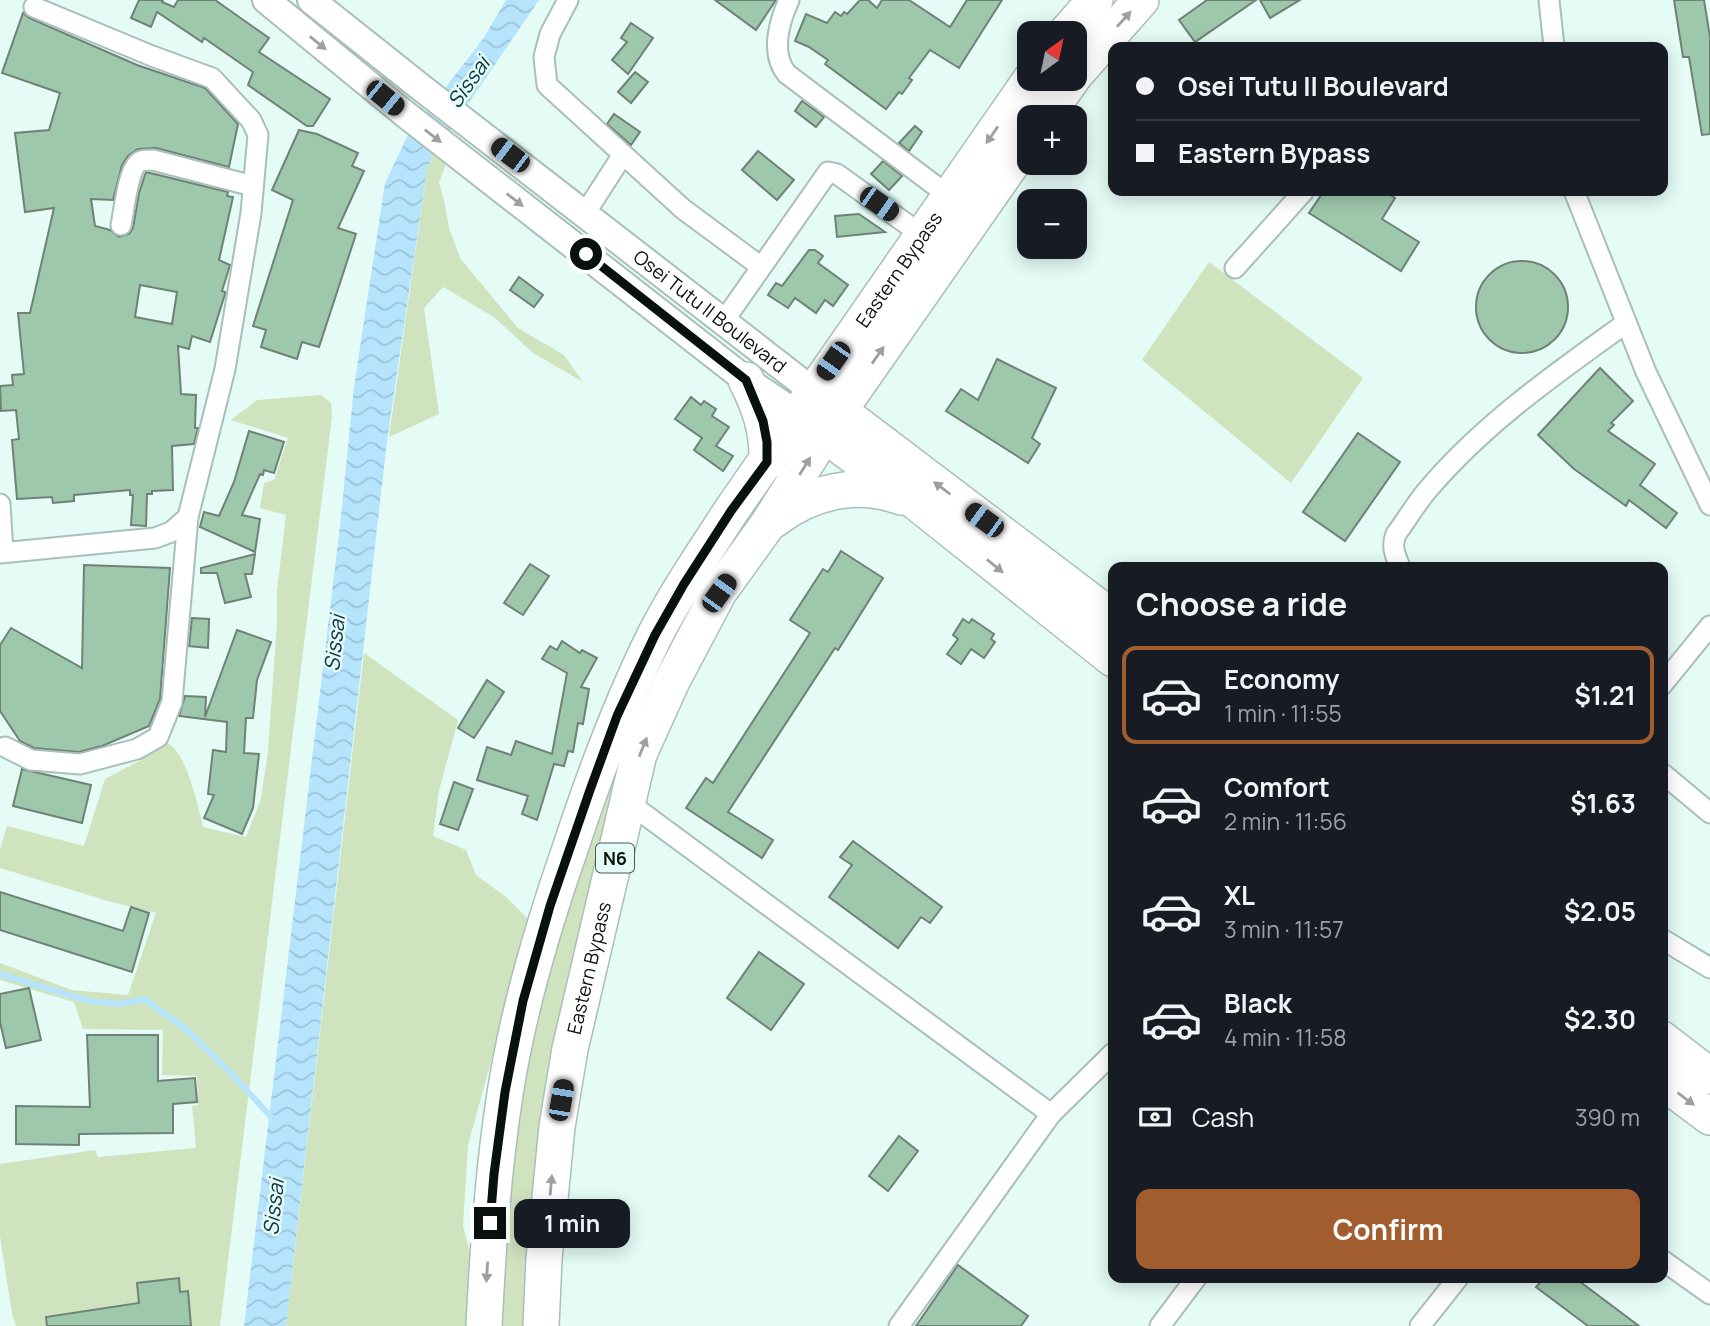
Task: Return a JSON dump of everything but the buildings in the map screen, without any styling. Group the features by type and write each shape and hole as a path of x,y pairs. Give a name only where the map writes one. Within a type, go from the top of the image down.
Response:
{"highway":[{"path":"1077,21 1095,0"},
{"path":"1087,61 1141,0"},
{"name":"Eastern Bypass","path":"541,1326 544,1259 557,1127 570,1049 639,754 672,681 719,593 768,524 818,413 922,235 1023,91"},
{"name":"Eastern Bypass","path":"484,1326 494,1174 505,1092 523,1001 550,906 617,716 655,635 724,521 767,462 818,413 1017,155"},
{"path":"746,380 763,421 767,462"},
{"name":"Osei Tutu II Boulevard","path":"818,413 917,503 1108,655"},
{"name":"Osei Tutu II Boulevard","path":"818,413 1108,615"},
{"path":"768,524 789,508 813,496 839,490 865,489 892,493 917,503"},
{"path":"1668,1044 1710,1076"},
{"path":"1668,1086 1710,1117"}],"main road":[{"name":"Osei Tutu II Boulevard","path":"266,0 405,114 746,380 818,413"},
{"name":"Osei Tutu II Boulevard","path":"311,0 723,322 818,413"}],"street":[{"path":"568,0 550,34 544,57 547,85 683,209 760,266"},
{"path":"789,0 780,18 780,66 949,196"},
{"path":"1549,0 1553,42"},
{"path":"5,747 31,760 80,764 137,749 158,737 172,702 188,517 225,369 251,213 258,135 251,120 212,78 34,7"},
{"path":"584,215 622,156"},
{"path":"121,225 130,177 134,167 141,161 153,160 253,186"},
{"path":"723,322 828,172 836,174 922,235"},
{"path":"1235,268 1300,196"},
{"path":"1576,196 1626,323 1678,442 1710,505"},
{"path":"1398,562 1393,542 1396,534 1430,487 1472,443 1547,380 1626,323"},
{"path":"0,504 1,552 155,538 171,532 188,517"},
{"path":"1668,678 1710,626"},
{"path":"1668,779 1710,813"},
{"path":"629,803 1051,1114"},
{"path":"1668,943 1710,968"},
{"path":"899,1326 1051,1114 1108,1058"},
{"path":"1668,1265 1710,1294"},
{"path":"1160,1326 1192,1283"},
{"path":"1420,1326 1454,1283"}],"green space":[{"path":"433,155 446,164 439,183 449,228 460,258 518,328 564,355 583,382 533,353 494,317 443,287 424,308 439,414 389,437 427,169"},
{"path":"1209,262 1363,378 1291,483 1142,360"},
{"path":"321,395 331,403 332,416 220,1326 16,1326 0,1236 0,1164 95,1150 98,1157 196,1148 192,1106 198,1105 197,1076 162,1075 163,1030 83,1029 74,1002 0,980 0,963 72,990 128,995 156,913 0,868 0,849 7,826 84,846 105,779 141,760 160,740 173,747 184,764 203,827 246,837 261,799 268,751 277,591 286,515 260,508 264,483 274,480 288,438 231,420 257,400"},
{"path":"364,653 458,720 439,791 433,836 466,850 476,875 506,897 527,918 527,931 468,1145 463,1226 471,1257 466,1326 286,1326"},
{"path":"643,689 530,1326 495,1326 505,1173 530,1028 592,807"}],"water":[{"name":"Sissai","path":"506,0 539,0 433,155 427,169 387,441 286,1326 244,1326 340,526 354,387 385,183 407,137 483,39"}],"waterway":[{"path":"0,974 89,1001 119,1004 144,999 186,1029 274,1120"}],"route":[{"path":"490,1223 505,1092 523,1001 550,906 590,790 617,716 655,635 731,511 767,462 763,421 746,380 586,254"}]}
